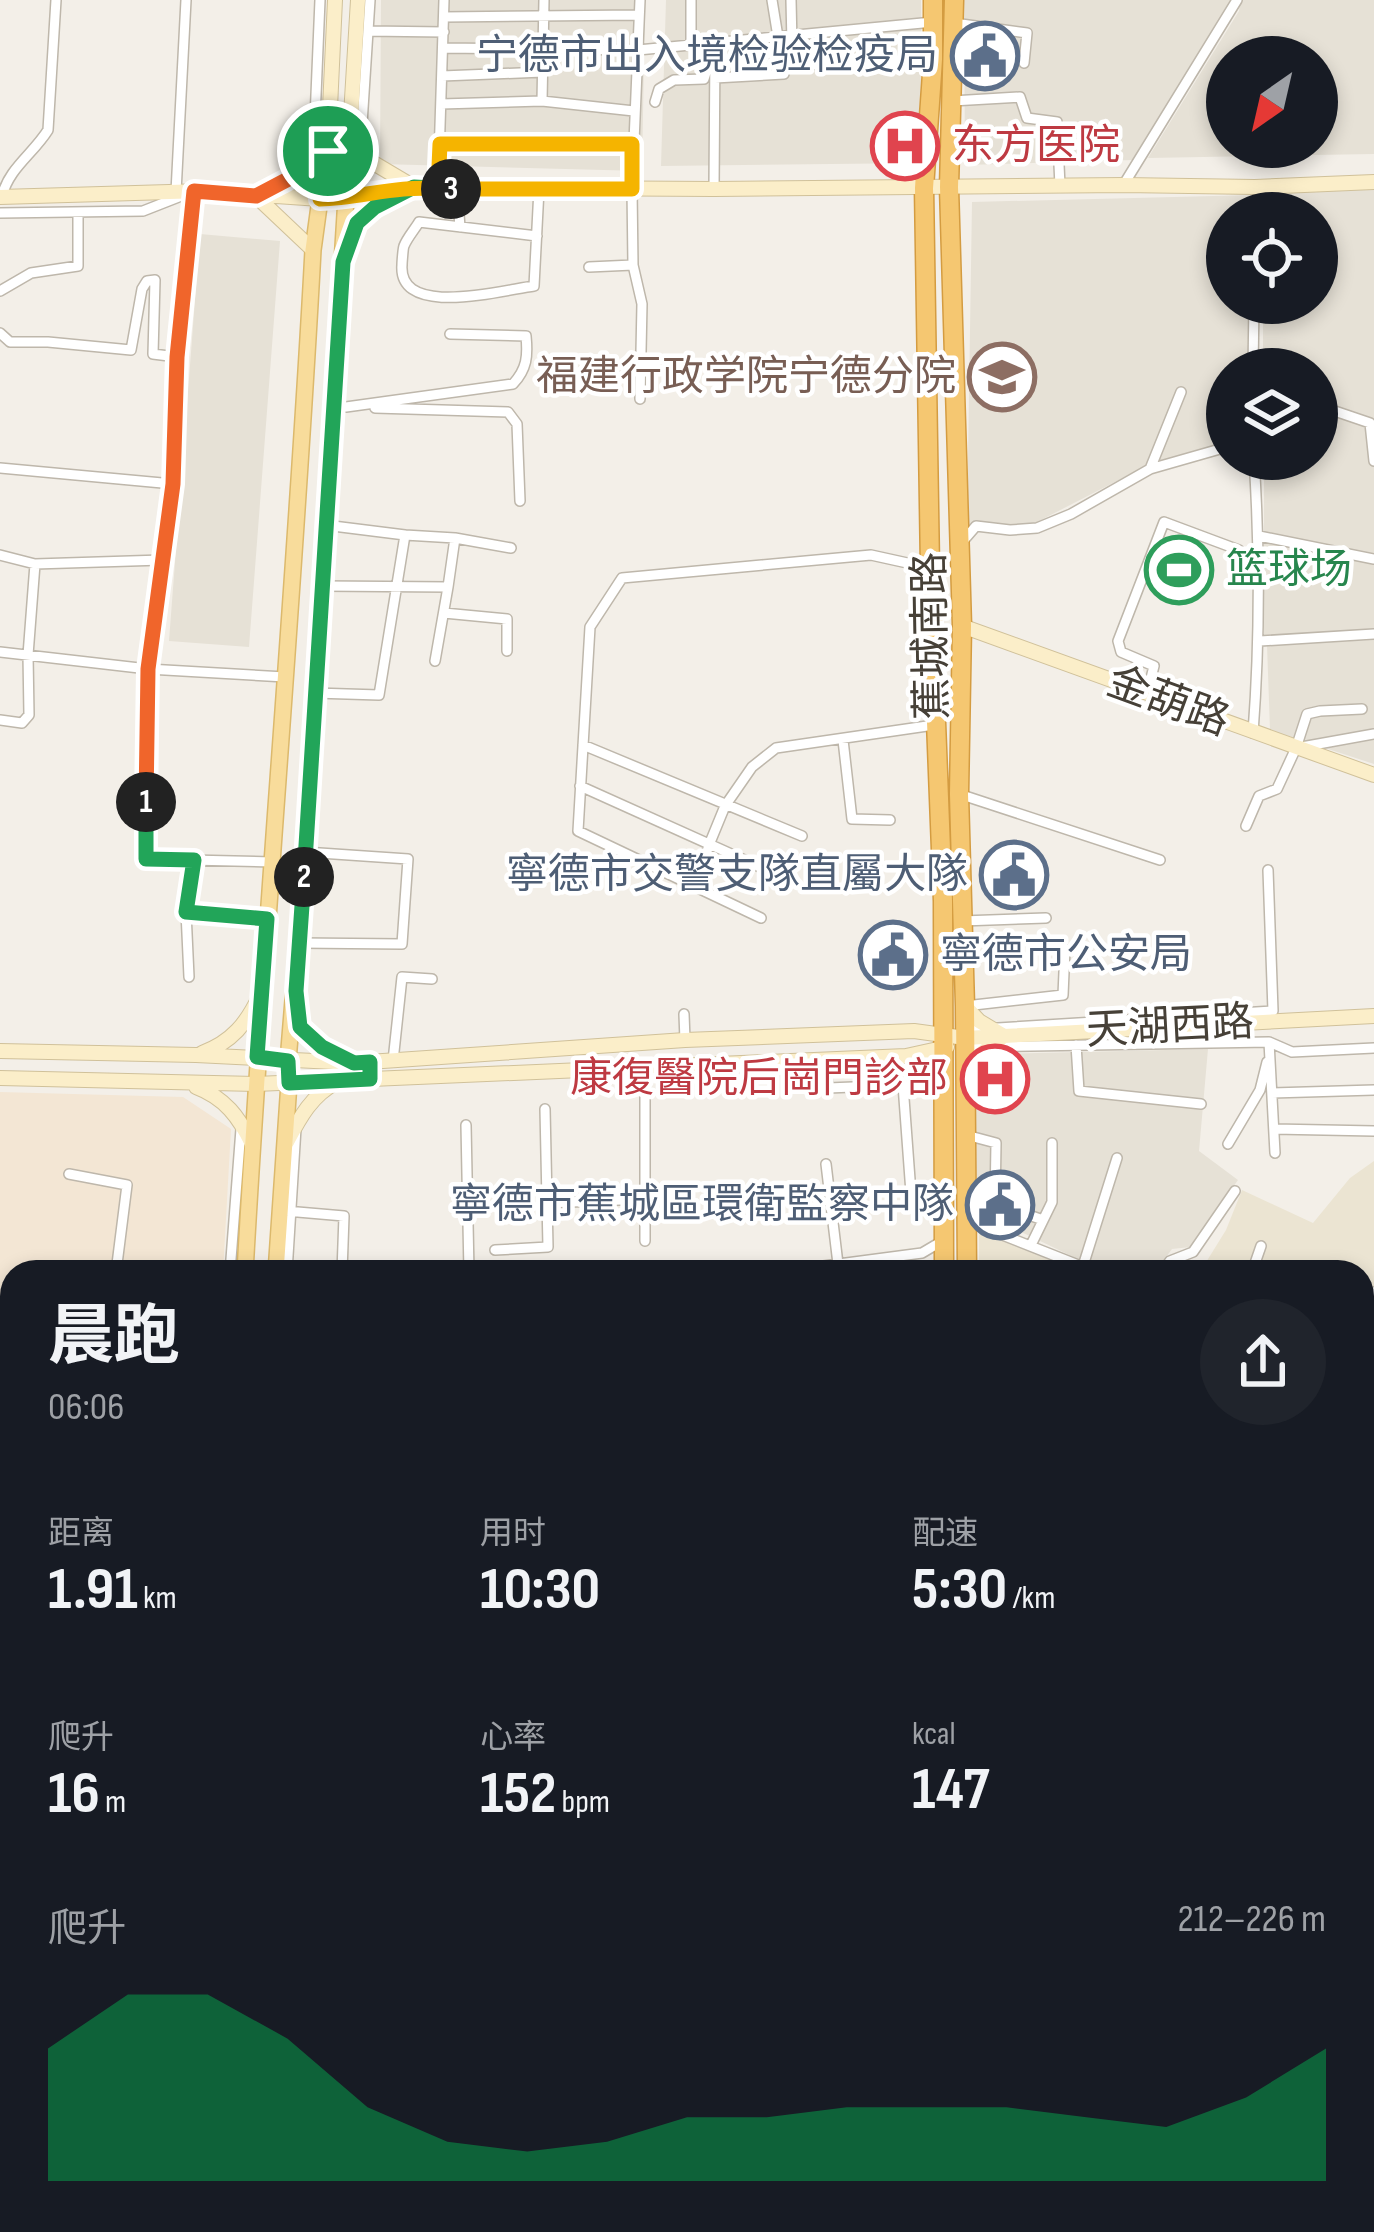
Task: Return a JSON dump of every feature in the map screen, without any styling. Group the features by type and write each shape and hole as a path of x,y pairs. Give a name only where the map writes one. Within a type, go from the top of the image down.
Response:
{"highway":[{"name":"蕉城南路","path":"933,0 924,188 934,724 943,901 944,1260"},
{"name":"蕉城南路","path":"954,0 949,187 962,626 959,794 967,1260"}],"main road":[{"path":"246,1260 314,250 328,151 335,0"},
{"path":"278,1260 286,1211 282,1181 288,1061 325,525 339,407 346,198 355,155 358,0"},
{"path":"256,196 313,166 328,151"},
{"path":"355,155 414,187"},
{"path":"1,202 194,191 320,199 414,187 1255,187 1374,182"},
{"path":"343,262 357,223 375,207 414,187"},
{"path":"256,196 314,250"},
{"name":"金葫路","path":"962,626 1374,776"},
{"path":"264,969 297,972"},
{"path":"196,1055 231,1038 248,1020 262,990"},
{"path":"296,991 300,1027 322,1047 362,1063 370,1079"},
{"path":"0,1052 362,1063 685,1040 914,1031 938,1015 944,992"},
{"path":"965,1006 997,1032 973,1068 966,1089"},
{"name":"天湖西路","path":"965,1038 997,1032 1374,1016"},
{"path":"914,1031 943,1042"},
{"path":"0,1078 289,1083 907,1056 965,1038"},
{"path":"177,1056 183,1084"},
{"path":"907,1056 934,1073 945,1093"},
{"path":"285,1146 321,1090 340,1080"},
{"path":"183,1084 207,1091 226,1104 252,1144"},
{"path":"250,1180 282,1181"}],"street":[{"path":"56,0 48,130 6,182 1,202 78,212 143,211 194,191 177,357 173,484 148,669 146,859 272,862"},
{"path":"176,192 186,0"},
{"path":"313,166 320,0"},
{"path":"355,155 370,0"},
{"path":"438,189 444,0"},
{"path":"542,101 544,0"},
{"path":"640,0 632,144 633,265 642,304 640,399"},
{"path":"691,0 692,45"},
{"path":"715,78 784,74 772,0"},
{"path":"791,0 792,44 803,65 933,58"},
{"path":"1124,184 1237,0"},
{"path":"444,17 639,15"},
{"path":"443,48 638,50 933,22"},
{"path":"954,23 1027,33 1024,63"},
{"path":"368,31 444,32"},
{"path":"714,189 715,44"},
{"path":"655,101 659,89 674,80 704,79 715,44"},
{"path":"442,76 543,72"},
{"path":"952,100 1021,98 1027,118 1057,122 1060,186"},
{"path":"441,104 542,101 634,111"},
{"path":"440,144 632,144"},
{"path":"537,236 419,222 403,247 401,274 415,293 444,298 534,286 537,236 539,188"},
{"path":"457,189 460,227"},
{"path":"0,290 31,273 78,266 78,212"},
{"path":"589,267 633,265"},
{"path":"0,333 10,342 130,350 142,290 147,280 155,280 153,354 177,357"},
{"path":"339,407 513,384 523,373 528,356 526,336 450,334"},
{"path":"1150,470 1180,392"},
{"path":"339,407 508,412 517,424 520,501"},
{"path":"1338,412 1370,423 1374,461"},
{"path":"959,547 976,526 1037,528 1150,470 1206,453"},
{"path":"0,468 173,484"},
{"path":"1253,733 1260,641 1256,480"},
{"path":"1147,694 1154,666 1121,652 1118,641 1165,522 1239,550"},
{"path":"325,525 511,548"},
{"path":"315,693 380,695 405,535"},
{"path":"1259,536 1374,559"},
{"path":"435,661 455,538"},
{"path":"0,554 35,564 162,560"},
{"path":"760,918 578,831 590,627 622,578 871,555 930,568"},
{"path":"0,720 22,722 29,715 35,564"},
{"path":"322,586 448,587"},
{"path":"444,613 507,619 508,651"},
{"path":"1260,641 1374,634"},
{"path":"0,652 148,669 285,677"},
{"path":"1246,826 1259,796 1277,789 1307,715 1362,710"},
{"path":"696,887 725,806 752,766 776,748 934,724"},
{"path":"1296,748 1374,734"},
{"path":"843,740 852,819 890,820"},
{"path":"583,746 802,836"},
{"path":"580,786 780,876"},
{"path":"959,794 1160,860"},
{"path":"299,943 401,944 408,859 305,852"},
{"path":"189,977 186,912 194,860"},
{"path":"997,1032 1273,1012 1268,870"},
{"path":"186,912 267,919"},
{"path":"962,921 1046,918"},
{"path":"965,1006 1063,995 1065,949"},
{"path":"393,1060 403,977 432,979"},
{"path":"684,1014 685,1040"},
{"path":"965,1038 989,1047 1270,1046 1292,1052 1374,1048"},
{"path":"1076,1046 1079,1091 1201,1104"},
{"path":"1270,1046 1275,1153"},
{"path":"1228,1144 1260,1090 1270,1046"},
{"path":"826,1059 828,1088 903,1084 911,1192 945,1192"},
{"path":"645,1067 645,1241"},
{"path":"1272,1093 1374,1090"},
{"path":"495,1250 548,1247 544,1109"},
{"path":"231,1260 242,1124"},
{"path":"287,1260 286,1211 297,1124"},
{"path":"466,1125 469,1260"},
{"path":"1274,1129 1374,1131"},
{"path":"966,1135 996,1144 995,1204 1043,1220"},
{"path":"1030,1245 1052,1202 1052,1143"},
{"path":"1085,1260 1118,1158"},
{"path":"826,1163 838,1260"},
{"path":"69,1174 127,1185 118,1260"},
{"path":"1173,1260 1193,1252 1235,1190"},
{"path":"547,1203 645,1199"},
{"path":"286,1211 344,1216 342,1260"},
{"path":"967,1221 1068,1260"},
{"path":"869,1260 922,1253 944,1240"},
{"path":"1256,1260 1261,1246"}],"shaded area":[{"path":"381,0 645,0 642,171 380,164"},
{"path":"666,0 921,0 922,163 661,166"},
{"path":"964,0 1232,0 1133,160 965,165"},
{"path":"1240,0 1374,0 1374,154 1338,155 1338,36 1224,36 1239,11"},
{"path":"1206,64 1206,157 1148,158"},
{"path":"1374,189 1374,630 1264,635 1264,480 1338,480 1338,348 1263,348 1263,324 1338,324 1338,192 1263,192"},
{"path":"1206,196 1206,324 1250,324 1249,348 1206,348 1206,450 1144,467 1037,522 967,524 972,202"},
{"path":"200,234 280,241 249,647 169,641"},
{"path":"1374,640 1374,764 1270,730 1267,645"},
{"path":"1208,1049 1199,1151 1238,1180 1191,1247 1172,1249 1164,1260 1080,1260 975,1210 971,1088 989,1054"},
{"path":"0,1092 183,1097 231,1129 224,1260 0,1260"},
{"path":"1374,1161 1374,1260 1207,1260 1242,1190 1313,1223 1350,1178"},
{"path":"979,1217 1070,1260 979,1260"}],"green space":[{"name":"篮球场","path":"1160,548 1208,567 1197,592 1149,574"}],"place":[{"name":"宁德市出入境检验检疫局","path":"985,56"},
{"name":"东方医院","path":"905,146"},
{"name":"福建行政学院宁德分院","path":"1002,377"},
{"name":"篮球场","path":"1179,570"},
{"name":"寧德市交警支隊直屬大隊","path":"1014,875"},
{"name":"寧德市公安局","path":"893,955"},
{"name":"康復醫院后崗門診部","path":"995,1079"},
{"name":"寧德市蕉城區環衛監察中隊","path":"1000,1205"}],"route":[{"path":"328,151 313,166 256,196 194,191 177,357 173,484 148,669 146,859 194,860 186,912 267,919 257,1057 288,1061 289,1083 370,1079 370,1062 354,1063 322,1047 300,1027 296,991 343,262 357,223 375,207 414,187 438,189 632,189 632,144 440,144 438,189 414,187 320,199 328,151"}]}
